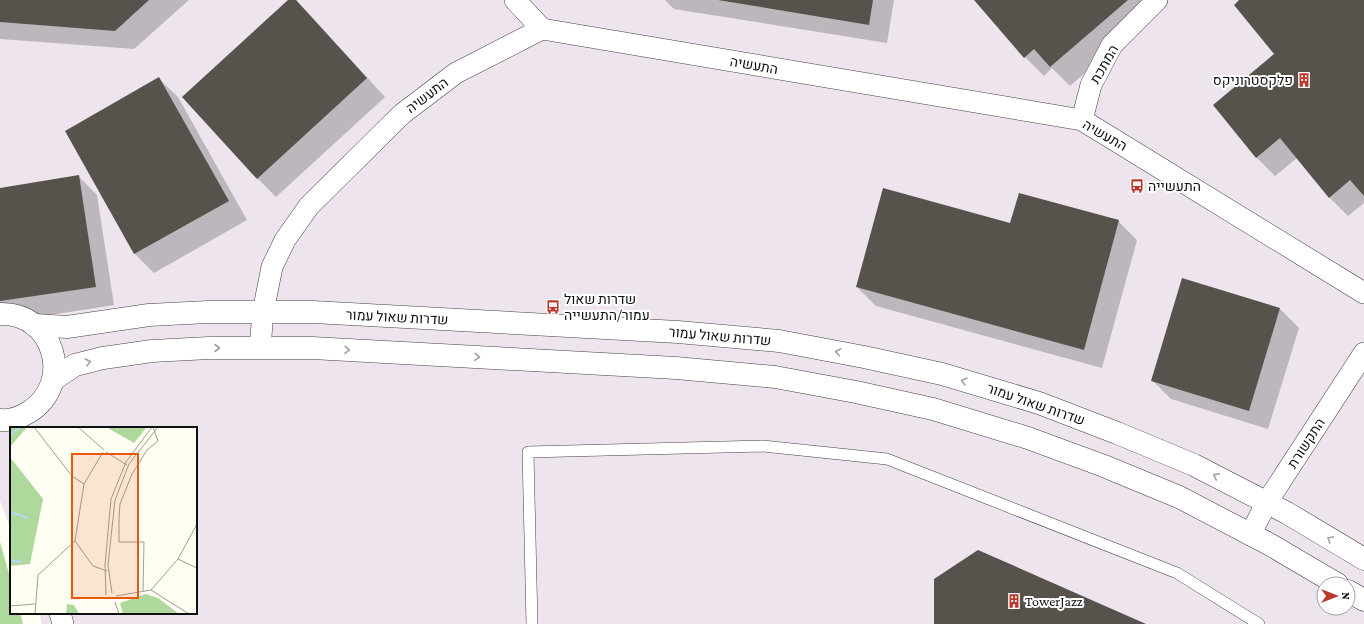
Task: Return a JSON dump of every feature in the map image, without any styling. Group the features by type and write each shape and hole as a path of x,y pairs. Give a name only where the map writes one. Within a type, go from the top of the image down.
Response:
{"street":[{"path":"516,0 542,29"},
{"name":"המתכת","path":"1082,120 1090,85 1112,45 1157,0"},
{"name":"התעשיה","path":"260,348 264,312 272,267 285,240 308,206 408,109 456,73 542,29 1082,120 1364,292"},
{"name":"שדרות שאול עמור","path":"34,325 67,327 149,315 208,312 313,312 678,332 779,341 856,355 942,374 1039,403 1194,465 1267,502 1364,558"},
{"path":"0,314 10,314 27,320 41,331 51,346 55,362 54,379 47,395 36,408 22,422 0,420"},
{"path":"54,379 75,365 103,358 152,351 209,348 312,348 676,368 775,377 856,392 933,409 1028,438 1104,466 1179,497 1269,544 1323,576"},
{"name":"התקשורת","path":"1250,534 1267,502 1364,353"},
{"path":"60,614 63,624"}],"lane":[{"path":"532,624 528,452 763,446 887,459 1177,573 1260,624"}],"shaded area":[{"path":"0,0 1364,0 1364,624 41,624 40,614 197,614 197,427 10,427 10,527 0,501"}],"green space":[{"path":"0,542 10,577 10,614 20,614 23,624 0,624"}],"building":[{"path":"0,0 149,0 115,31 0,22"},
{"path":"288,0 296,0 367,78 257,179 182,97"},
{"path":"718,0 873,0 869,25"},
{"path":"974,0 1128,0 1050,67 1034,49 1024,58"},
{"name":"פלקסטרוניקס","path":"1239,0 1364,0 1364,196 1350,180 1329,198 1280,138 1256,158 1213,105 1274,54 1234,5"},
{"path":"159,77 229,201 134,254 65,131"},
{"path":"79,175 96,287 0,301 0,188"},
{"path":"883,188 1010,223 1019,193 1119,220 1084,350 856,287"},
{"path":"1182,278 1280,308 1249,411 1151,381"},
{"name":"TowerJazz","path":"978,550 1146,624 934,624 934,579"}],"place":[{"name":"פלקסטרוניקס","path":"1304,80"},
{"name":"התעשייה","path":"1137,186"},
{"name":"שדרות שאול עמור/התעשייה","path":"553,307"},
{"name":"TowerJazz","path":"1014,601"}]}
